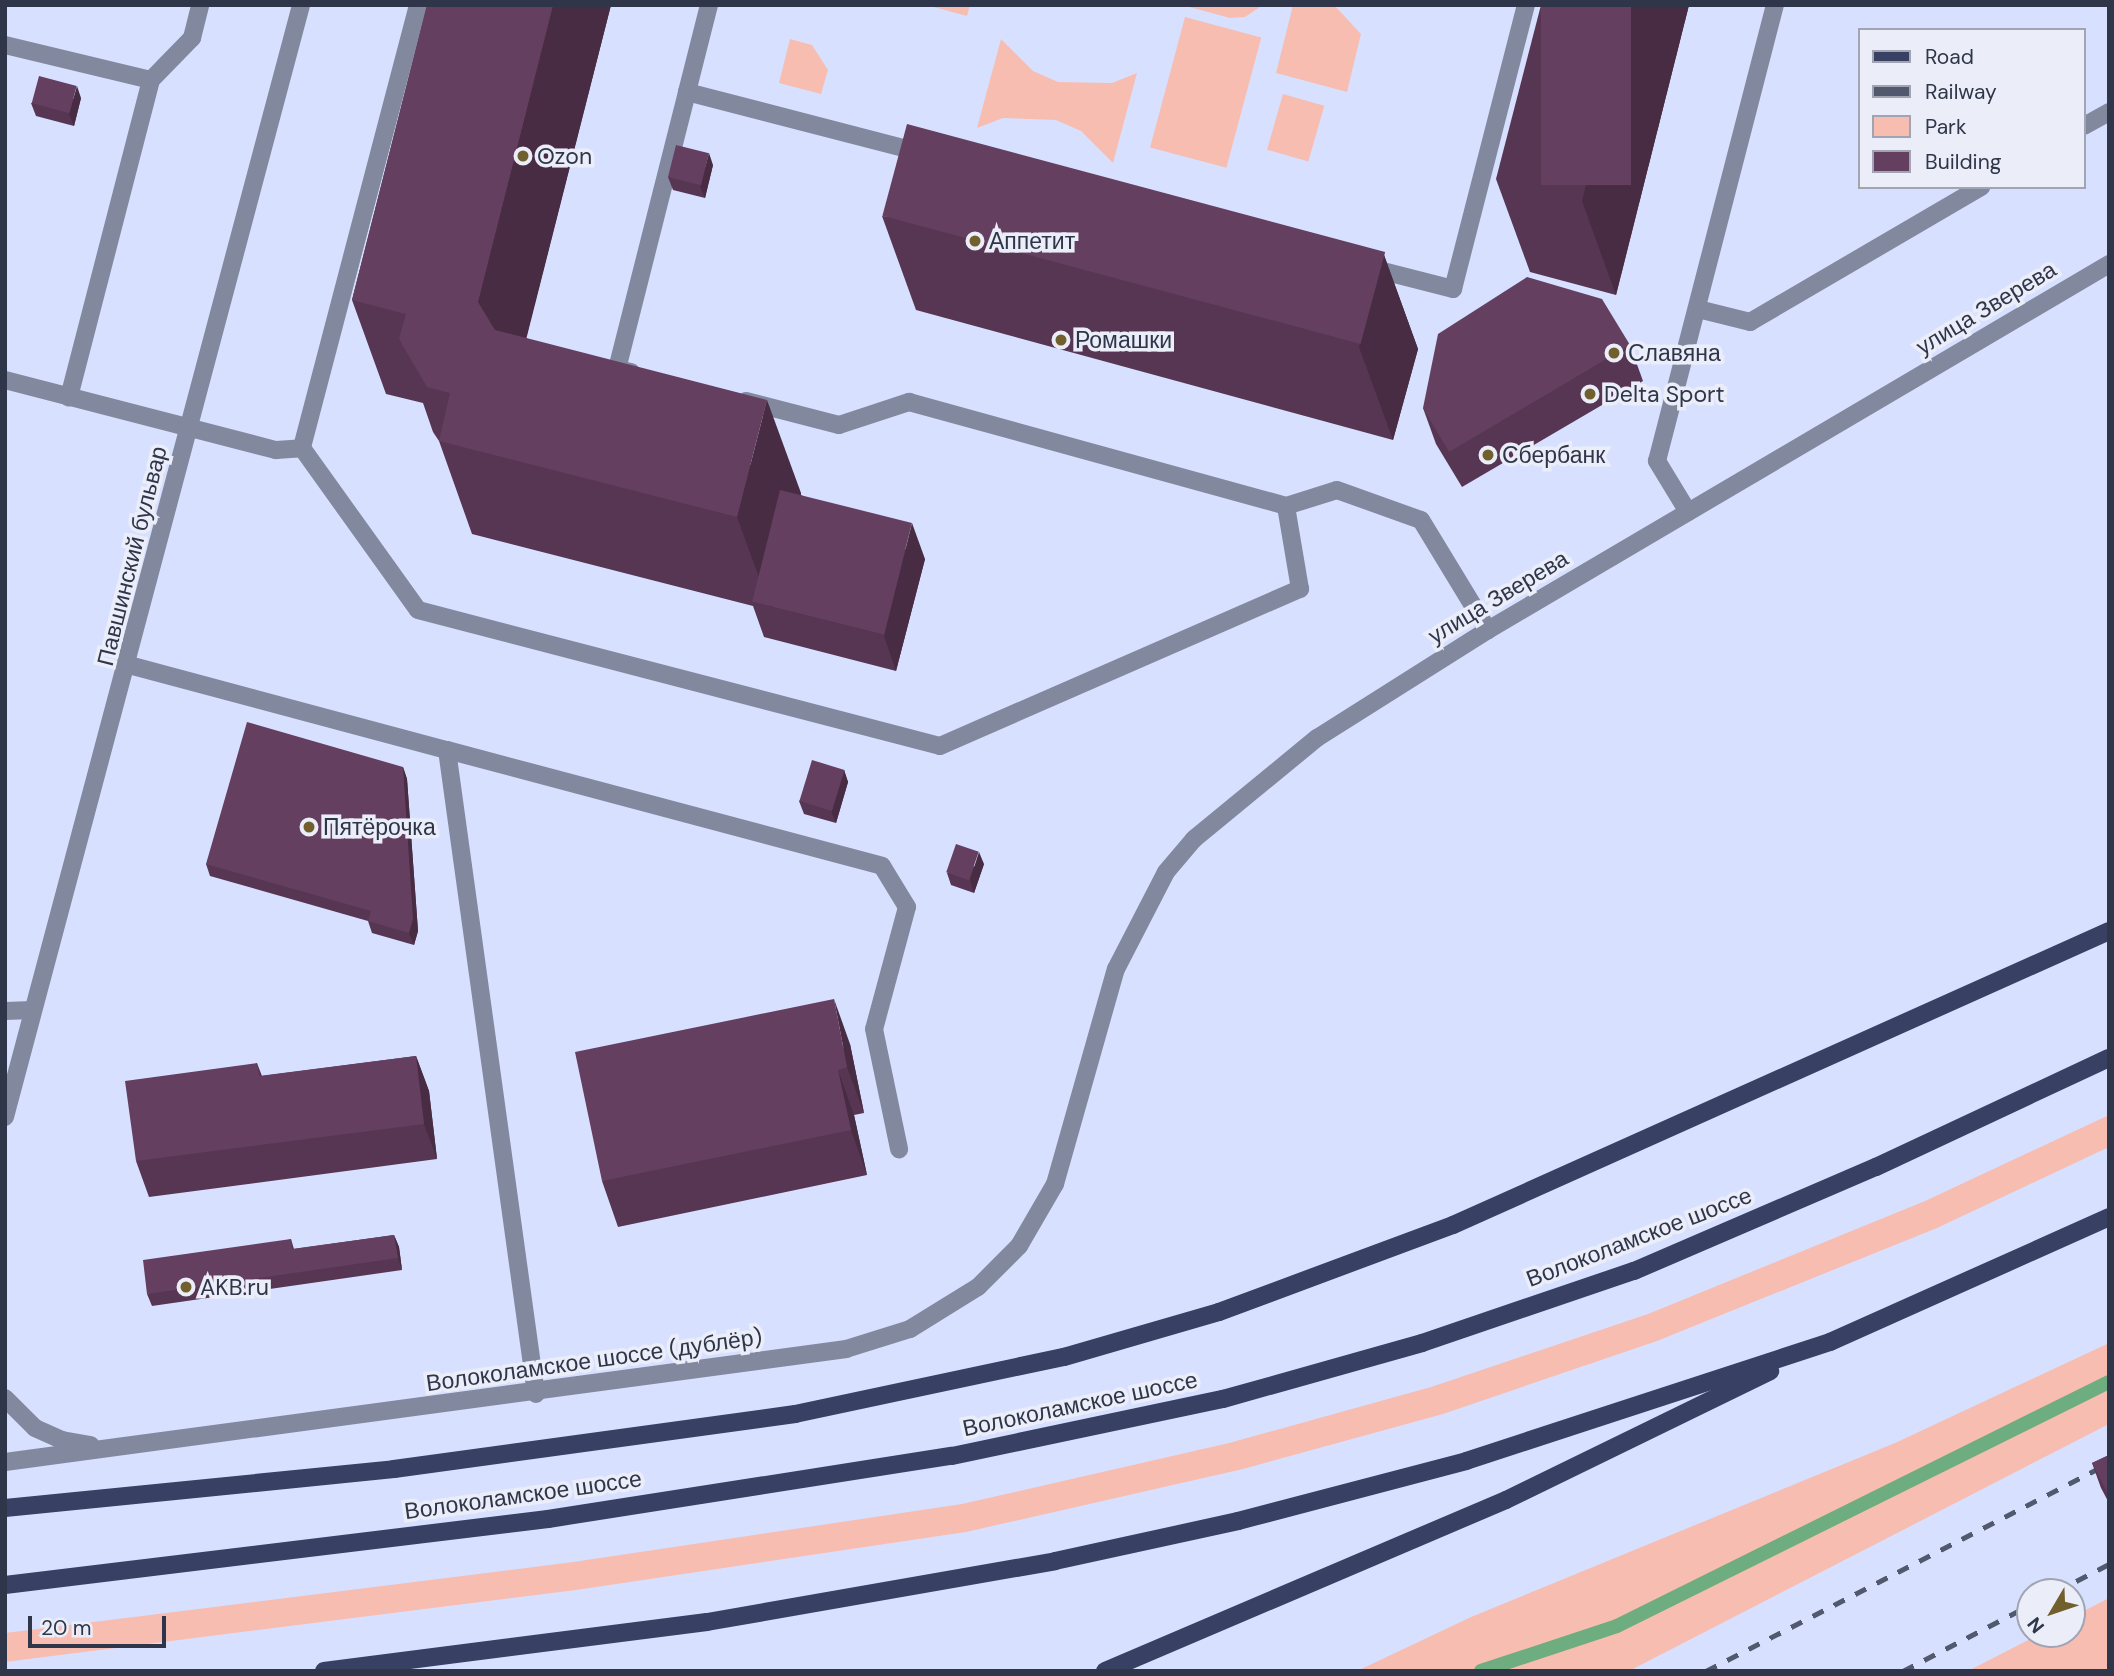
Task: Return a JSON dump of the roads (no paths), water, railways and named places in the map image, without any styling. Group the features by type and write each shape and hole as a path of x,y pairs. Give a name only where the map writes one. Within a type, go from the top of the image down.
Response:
{"main road":[{"path":"5,1508 394,1469 795,1414 1064,1357 1219,1312 1453,1225 2109,932"},
{"name":"Волоколамское шоссе","path":"5,1585 548,1519 952,1456 1223,1399 1422,1343 1634,1271 1876,1167 2109,1058"},
{"path":"1105,1671 1506,1500 1830,1342 2109,1217"},
{"path":"324,1671 707,1622 1055,1561 1238,1521 1466,1461 1830,1342"}],"street":[{"path":"69,398 151,80 191,38 200,5"},
{"name":"Павшинский бульвар","path":"5,1117 129,665 301,5"},
{"path":"302,449 418,5"},
{"path":"654,378 617,369 709,5"},
{"path":"1348,262 1453,289 1526,5"},
{"path":"1688,512 1657,461 1775,5"},
{"path":"5,45 151,80"},
{"path":"687,92 948,159"},
{"path":"2086,125 2109,112"},
{"path":"1698,309 1750,322 1978,189"},
{"name":"улица Зверева","path":"1076,1119 1116,969 1173,863 1244,795 1317,738 1488,631 2109,264"},
{"path":"5,380 276,450 302,449"},
{"path":"727,396 839,425 909,402 1286,506 1337,489 1421,520 1488,631"},
{"path":"302,449 418,610 940,746 1300,589 1286,506"},
{"path":"129,665 882,866 907,907 874,1029 899,1149"},
{"path":"447,750 536,1394"},
{"path":"5,1011 33,1010"},
{"name":"Волоколамское шоссе (дублёр)","path":"5,1462 536,1394 846,1349 910,1329 978,1287 1019,1246 1055,1184 1076,1119"},
{"path":"5,1398 35,1428 62,1440 111,1448"}],"waterway":[{"path":"1481,1671 1617,1626 2109,1382"}],"railway":[{"path":"1706,1671 2109,1463"},
{"path":"2082,1578 2109,1564"},
{"path":"1903,1671 2016,1612"}],"place":[{"name":"Ozon","path":"523,156"},
{"name":"Аппетит","path":"975,241"},
{"name":"Ромашки","path":"1061,340"},
{"name":"Славяна","path":"1614,353"},
{"name":"Delta Sport","path":"1590,394"},
{"name":"Сбербанк","path":"1488,455"},
{"name":"Пятёрочка","path":"309,827"},
{"name":"AKB.ru","path":"186,1287"}]}
